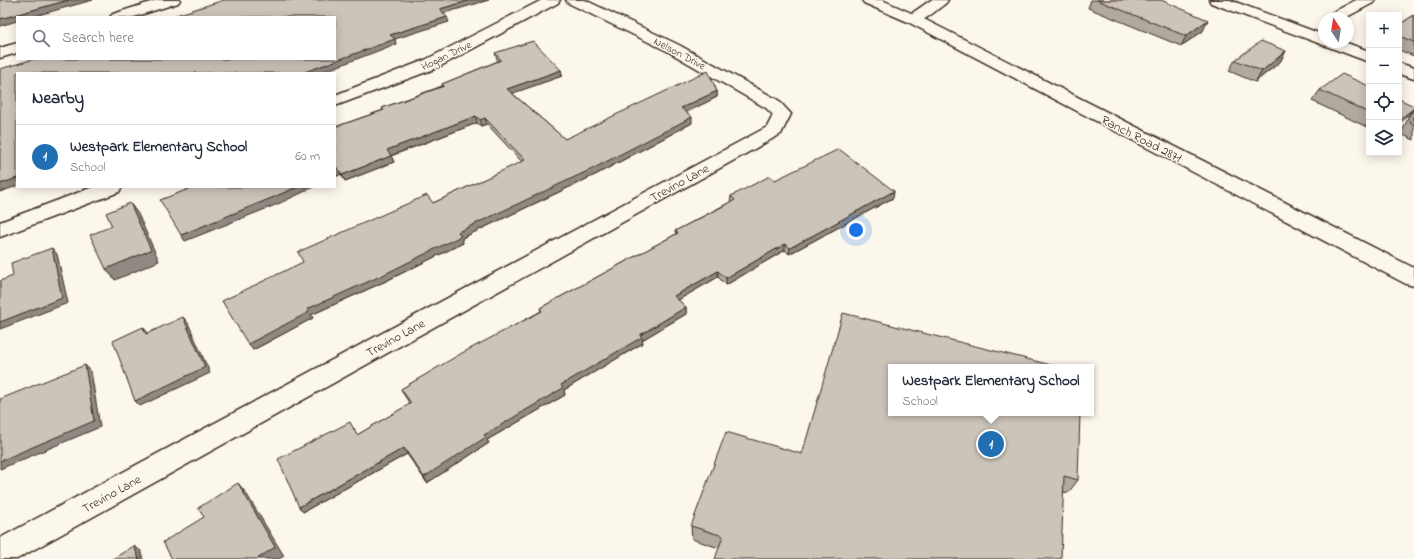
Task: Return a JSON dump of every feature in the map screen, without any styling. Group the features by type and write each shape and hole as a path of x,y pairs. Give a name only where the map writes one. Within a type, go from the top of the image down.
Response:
{"street":[{"path":"121,16 173,0"},
{"name":"Hogan Drive","path":"336,101 431,64 553,0"},
{"name":"Nelson Drive","path":"573,0 672,48 772,104 782,114"},
{"name":"Ranch Road 2871","path":"869,0 913,20 1414,278"},
{"path":"913,20 940,0"},
{"path":"1216,0 1318,38"},
{"path":"1345,12 1368,0"},
{"path":"1305,33 1318,26"},
{"path":"0,53 16,48"},
{"path":"1346,48 1366,56"},
{"path":"1402,69 1414,74"},
{"name":"Trevino Lane","path":"0,553 775,130 782,114"},
{"path":"0,230 109,188"}],"building":[{"path":"0,0 69,0 0,19"},
{"path":"224,0 470,0 440,9 447,17 390,35 395,39 305,72 16,72 16,178 0,184 0,69 31,60 336,60 336,16 173,16"},
{"path":"1097,0 1161,0 1208,20 1186,36"},
{"path":"1414,15 1414,42 1402,37 1402,23"},
{"path":"533,41 561,70 507,89 565,139 708,71 717,91 681,108 692,117 596,167 458,232 461,236 383,275 307,309 309,312 248,344 222,301 303,262 298,252 427,195 433,203 525,160 485,118 480,120 476,116 387,150 391,156 342,175 338,168 336,169 336,127 384,110 382,108 444,86 442,84 501,60 495,53"},
{"path":"1261,41 1286,51 1262,71 1235,60"},
{"path":"1342,74 1366,85 1366,112 1320,90"},
{"path":"1402,100 1414,106 1414,108 1402,118"},
{"path":"1414,115 1414,125 1410,123"},
{"path":"839,149 894,191 790,248 785,244 726,278 718,271 674,296 686,307 640,335 642,337 561,385 563,388 484,435 486,437 424,477 404,448 299,507 278,459 350,422 357,435 411,403 401,389 462,353 542,311 540,308 678,233 675,231 735,200 731,196 770,176 775,180"},
{"path":"191,188 295,188 181,235 160,200"},
{"path":"130,203 151,250 106,269 90,235 112,226 106,213"},
{"path":"52,248 62,298 0,322 0,281 13,276 11,263"},
{"path":"843,313 1047,364 888,364 888,416 1080,416 1078,480 1064,476 1061,559 715,559 723,536 691,526 726,432 802,454"},
{"path":"183,317 205,367 135,401 113,341 143,327 146,334"},
{"path":"85,365 94,421 0,461 0,399"},
{"path":"238,483 275,547 257,559 172,559 163,542 204,517 198,508"},
{"path":"134,546 139,559 112,559"}],"place":[{"name":"Westpark Elementary School","path":"991,444"}]}
